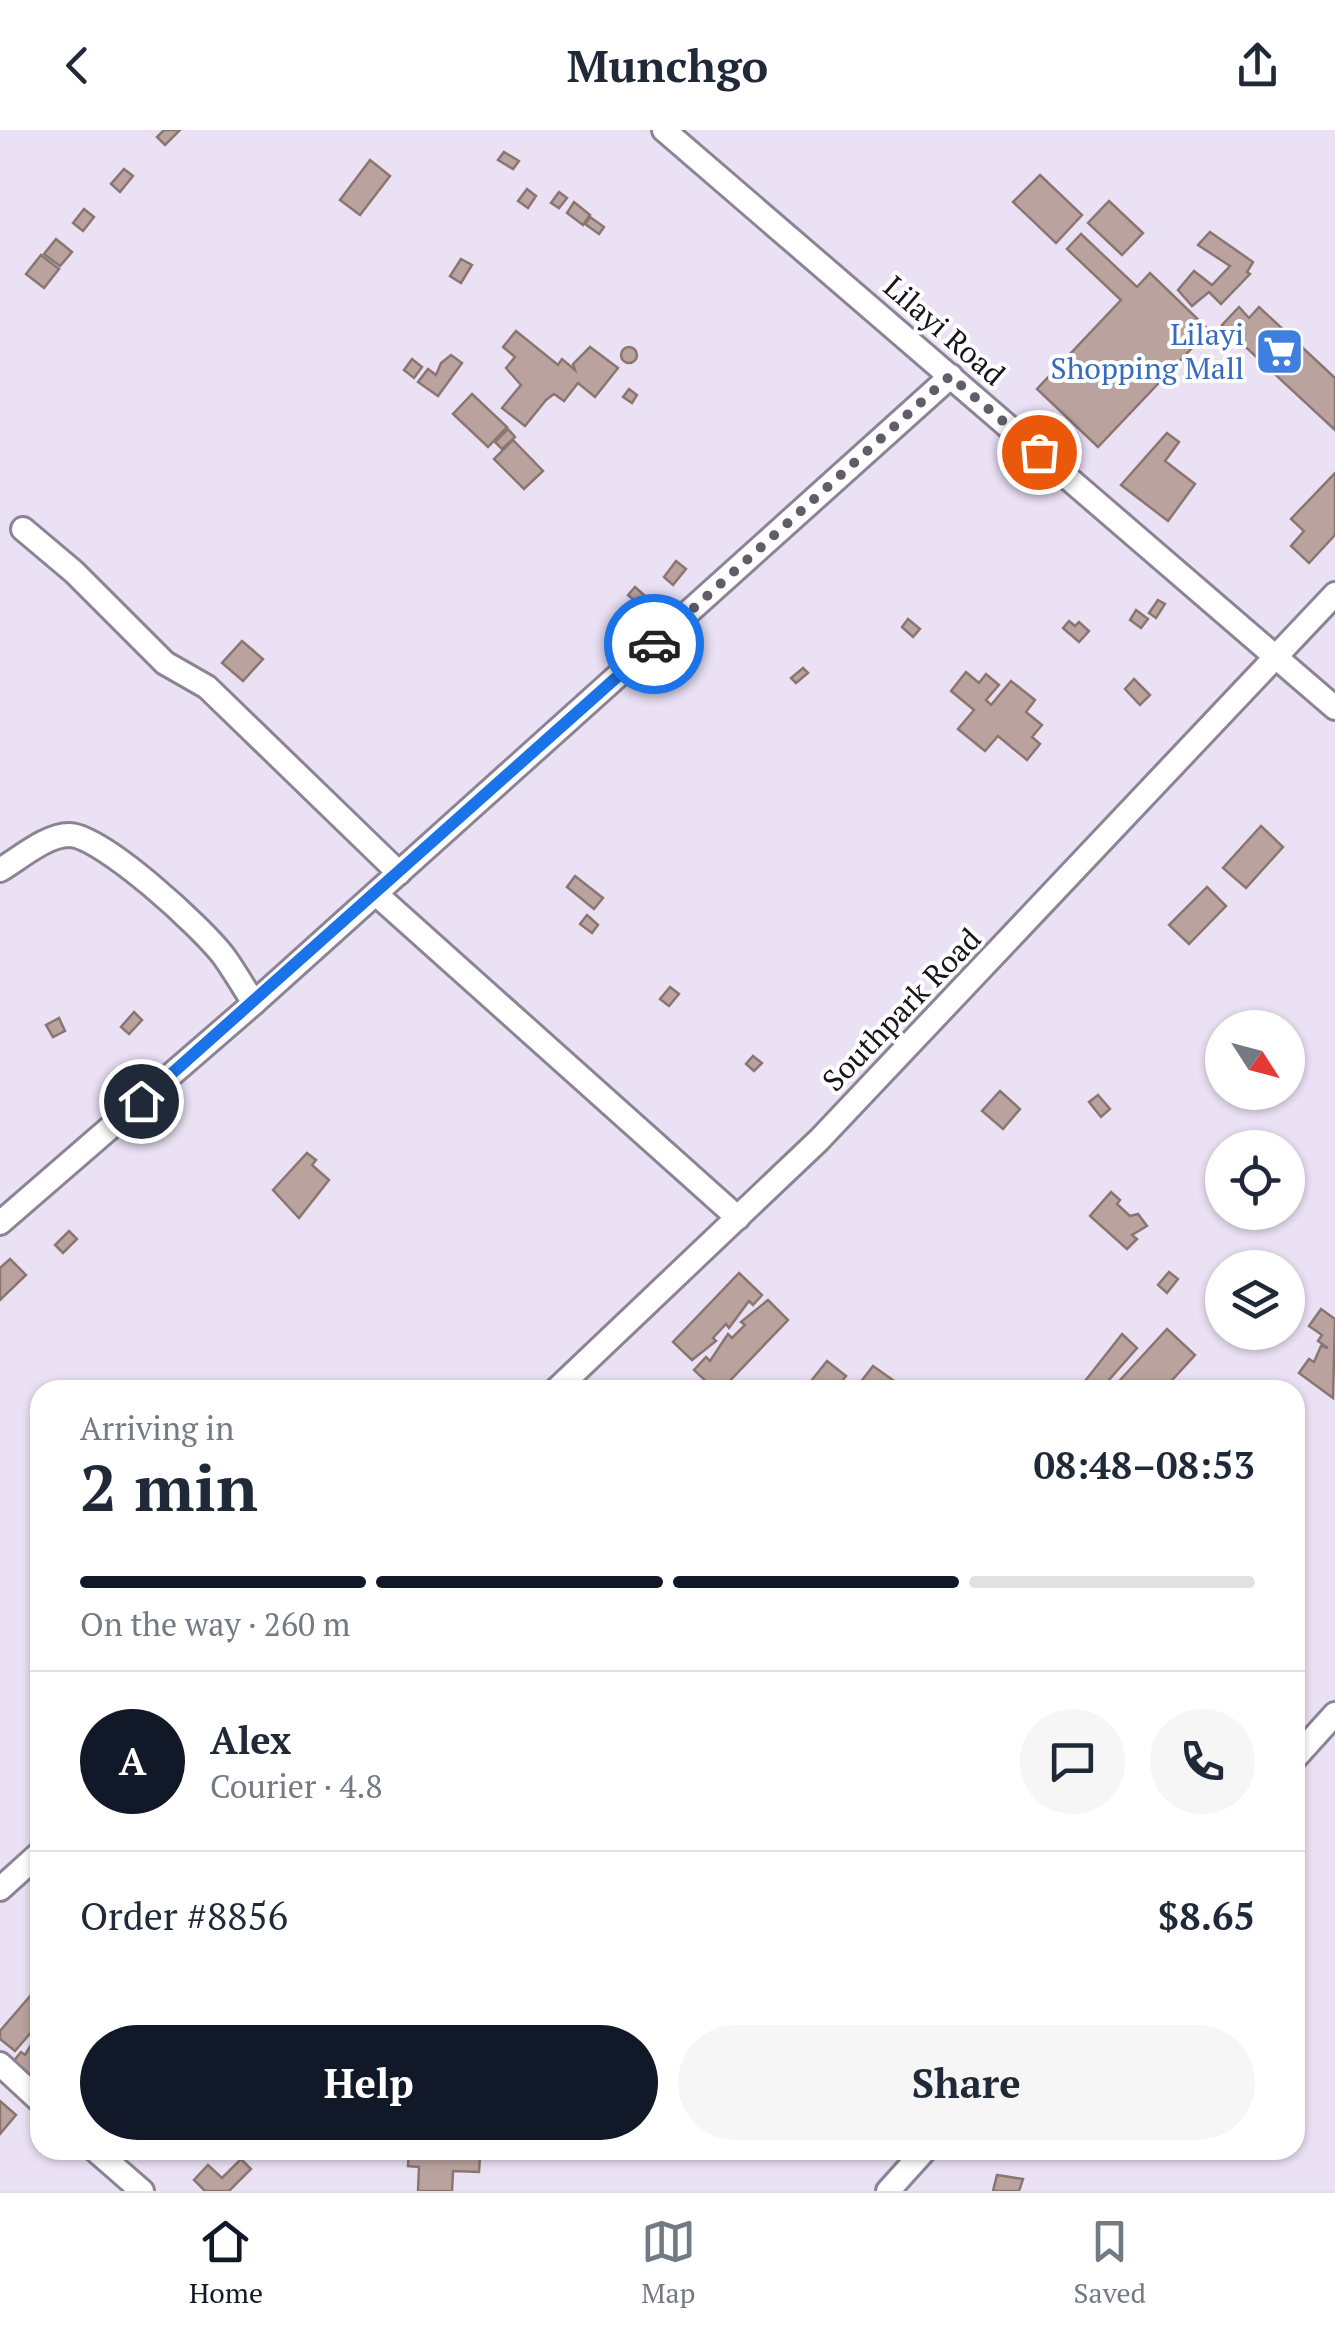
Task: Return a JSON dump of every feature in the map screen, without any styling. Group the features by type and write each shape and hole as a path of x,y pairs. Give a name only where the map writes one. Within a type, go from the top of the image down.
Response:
{"street":[{"name":"Lilayi Road","path":"664,130 1335,708"},
{"path":"0,1223 254,1003 950,376"},
{"path":"23,529 74,572 165,663 207,686 399,873"},
{"name":"Southpark Road","path":"567,1380 832,1127 1335,594"},
{"path":"0,870 56,838 68,835 88,841 127,864 213,945 254,1003"},
{"path":"376,894 738,1218"},
{"path":"1305,1747 1335,1714"},
{"path":"0,1889 30,1863"},
{"path":"0,2064 30,2092"},
{"path":"106,2160 142,2191"},
{"path":"888,2191 916,2160"}],"building":[{"path":"164,130 180,130 165,145 157,137"},
{"path":"504,152 519,161 513,169 498,160"},
{"path":"370,160 390,176 360,215 340,200"},
{"path":"124,169 133,176 120,192 111,184"},
{"path":"1040,175 1082,215 1056,243 1013,202"},
{"path":"527,189 536,196 528,208 518,201"},
{"path":"559,192 567,198 559,208 551,203"},
{"path":"1109,201 1143,233 1122,255 1088,223"},
{"path":"574,202 590,215 583,225 567,213"},
{"path":"84,209 94,217 83,231 73,223"},
{"path":"590,217 604,227 599,234 585,224"},
{"path":"1210,232 1253,262 1247,272 1250,274 1221,304 1209,292 1192,306 1178,290 1194,271 1212,285 1230,266 1198,245"},
{"path":"1081,234 1137,287 1150,273 1209,330 1098,447 1037,389 1121,300 1067,249"},
{"path":"56,239 72,252 60,266 44,254"},
{"path":"41,255 59,269 44,288 26,274"},
{"path":"461,259 472,265 461,283 450,276"},
{"name":"Lilayi Shopping Mall","path":"1239,307 1249,318 1259,307 1335,378 1335,430 1222,325"},
{"path":"516,331 558,365 562,359 575,370 573,364 590,347 618,368 595,397 578,383 564,401 554,394 546,400 525,426 502,408 521,385 506,368 515,357 503,347"},
{"path":"629,347 637,355 629,363 621,355"},
{"path":"451,355 462,363 438,396 418,382 428,369 436,375 441,363"},
{"path":"412,359 422,367 414,378 404,370"},
{"path":"629,389 637,395 632,403 623,397"},
{"path":"472,394 507,427 488,447 453,414"},
{"path":"508,429 515,437 502,449 495,442"},
{"path":"1167,433 1179,442 1165,461 1195,484 1168,521 1121,485"},
{"path":"513,440 543,471 524,489 494,459"},
{"path":"1335,473 1335,535 1309,563 1291,546 1304,531 1291,519"},
{"path":"676,561 686,569 673,585 664,577"},
{"path":"635,587 653,603 646,610 628,595"},
{"path":"1158,600 1165,604 1156,618 1149,613"},
{"path":"1136,610 1148,619 1141,628 1130,620"},
{"path":"908,619 920,629 913,637 902,627"},
{"path":"1069,621 1075,626 1079,622 1089,631 1079,642 1063,628"},
{"path":"242,641 263,659 243,681 222,663"},
{"path":"803,668 808,673 796,683 791,678"},
{"path":"966,672 979,683 986,674 999,685 986,700 991,705 1011,681 1035,700 1026,712 1042,725 1032,737 1040,744 1027,760 998,736 985,751 958,729 974,710 951,691"},
{"path":"1134,679 1150,695 1140,705 1125,689"},
{"path":"1261,826 1283,847 1246,888 1223,868"},
{"path":"575,876 603,898 594,909 567,887"},
{"path":"1207,887 1226,906 1189,944 1169,925"},
{"path":"587,915 598,925 592,933 580,924"},
{"path":"670,987 679,994 669,1006 660,999"},
{"path":"134,1012 142,1020 129,1034 121,1027"},
{"path":"59,1018 65,1031 53,1037 46,1025"},
{"path":"753,1056 762,1063 754,1071 746,1064"},
{"path":"1000,1091 1020,1109 1003,1129 982,1111"},
{"path":"1098,1095 1110,1109 1101,1117 1089,1102"},
{"path":"307,1153 316,1160 312,1165 329,1180 299,1218 273,1190"},
{"path":"1111,1192 1120,1200 1117,1204 1130,1216 1138,1214 1147,1226 1132,1235 1137,1239 1127,1249 1090,1216"},
{"path":"69,1231 77,1239 63,1253 55,1245"},
{"path":"10,1259 26,1275 0,1300 0,1268"},
{"path":"1169,1272 1178,1279 1167,1293 1158,1285"},
{"path":"739,1273 762,1295 753,1305 749,1301 729,1328 726,1324 713,1338 716,1341 692,1360 673,1342"},
{"path":"768,1300 788,1320 731,1380 704,1380 694,1370 706,1357 710,1361 728,1334 732,1338 745,1325 741,1322"},
{"path":"1321,1309 1335,1319 1333,1398 1299,1373 1309,1359 1314,1362 1321,1346 1328,1348 1318,1341 1322,1335 1309,1326"},
{"path":"1167,1329 1195,1355 1172,1380 1120,1380"},
{"path":"1122,1334 1137,1348 1109,1380 1086,1380"},
{"path":"827,1361 846,1376 843,1380 812,1380"},
{"path":"873,1366 893,1380 862,1380"},
{"path":"30,1996 30,2034 15,2051 0,2039 0,2031"},
{"path":"30,2047 30,2078 12,2063 21,2052 25,2055"},
{"path":"0,2101 16,2115 0,2134"},
{"path":"240,2160 251,2169 229,2191 205,2191 194,2180 208,2165 222,2178"},
{"path":"408,2160 480,2160 479,2172 453,2171 452,2191 418,2191 419,2167 408,2166"},
{"path":"997,2175 1023,2179 1019,2191 993,2191"}],"way so far":[{"path":"654,644 950,376 1039,452"}],"place":[{"name":"Lilayi Shopping Mall","path":"1279,352"}],"route":[{"path":"141,1101 654,644"}]}
